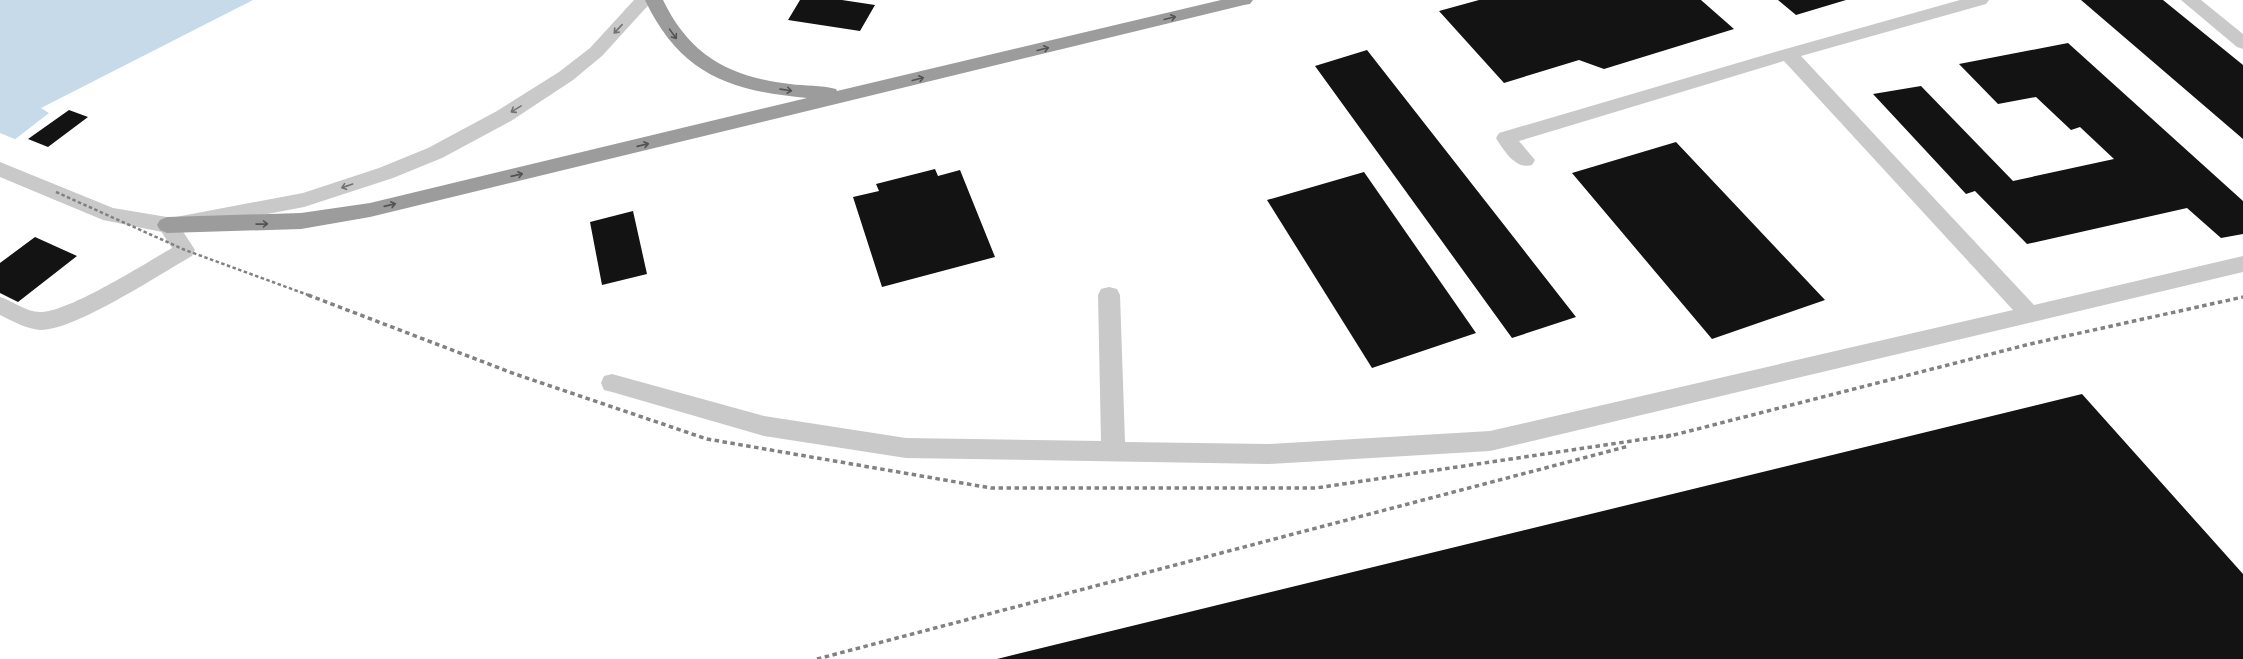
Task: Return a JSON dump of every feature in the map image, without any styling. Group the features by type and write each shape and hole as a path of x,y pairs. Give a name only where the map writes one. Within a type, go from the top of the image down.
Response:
{"highway":[{"path":"654,0 667,26 680,43 697,59 716,70 782,90 837,93 880,89"},
{"path":"167,225 268,224 301,221 370,210 880,89 1244,0"}],"street":[{"path":"0,169 110,215 167,225 304,200 386,173 435,153 504,116 566,76 596,52 644,0"},
{"path":"1525,160 1506,138 1788,54 1980,0"},
{"path":"2190,0 2243,43"},
{"path":"1788,54 2030,314"},
{"path":"0,305 32,319 41,321 65,316 185,250 167,225"},
{"path":"612,383 764,426 906,448 1268,454 1490,441 2243,264"},
{"path":"1109,295 1113,452"}],"water":[{"path":"0,0 253,0 41,108 49,113 0,151"}],"pier":[{"path":"0,133 17,140 0,153"}],"building":[{"path":"800,0 842,0 875,5 860,31 788,20"},
{"path":"1479,0 1701,0 1734,29 1604,69 1579,60 1504,83 1439,11"},
{"path":"1778,0 1846,0 1796,15"},
{"path":"2081,0 2163,0 2243,65 2243,139"},
{"path":"2068,43 2243,201 2243,234 2221,238 2187,208 2027,244 1975,191 1966,194 1873,94 1921,86 2013,181 2114,159 2080,127 2071,130 2036,97 1998,104 1959,64"},
{"path":"1367,50 1576,317 1512,338 1315,66"},
{"path":"69,110 88,117 48,147 28,139"},
{"path":"1676,142 1825,300 1712,339 1572,173"},
{"path":"935,169 938,176 960,170 995,257 882,287 853,197 879,191 876,184"},
{"path":"1364,172 1476,333 1372,368 1267,200"},
{"path":"633,211 647,274 602,285 590,222"},
{"path":"35,237 77,256 18,302 0,293 0,263"},
{"path":"2082,394 2243,574 2243,659 997,659"}],"railway":[{"path":"56,192 185,250 311,296"},
{"path":"308,295 515,374 707,439 991,488 1316,488 1672,435"},
{"path":"1666,437 2030,344 2243,297"},
{"path":"817,659 1629,446"}]}
